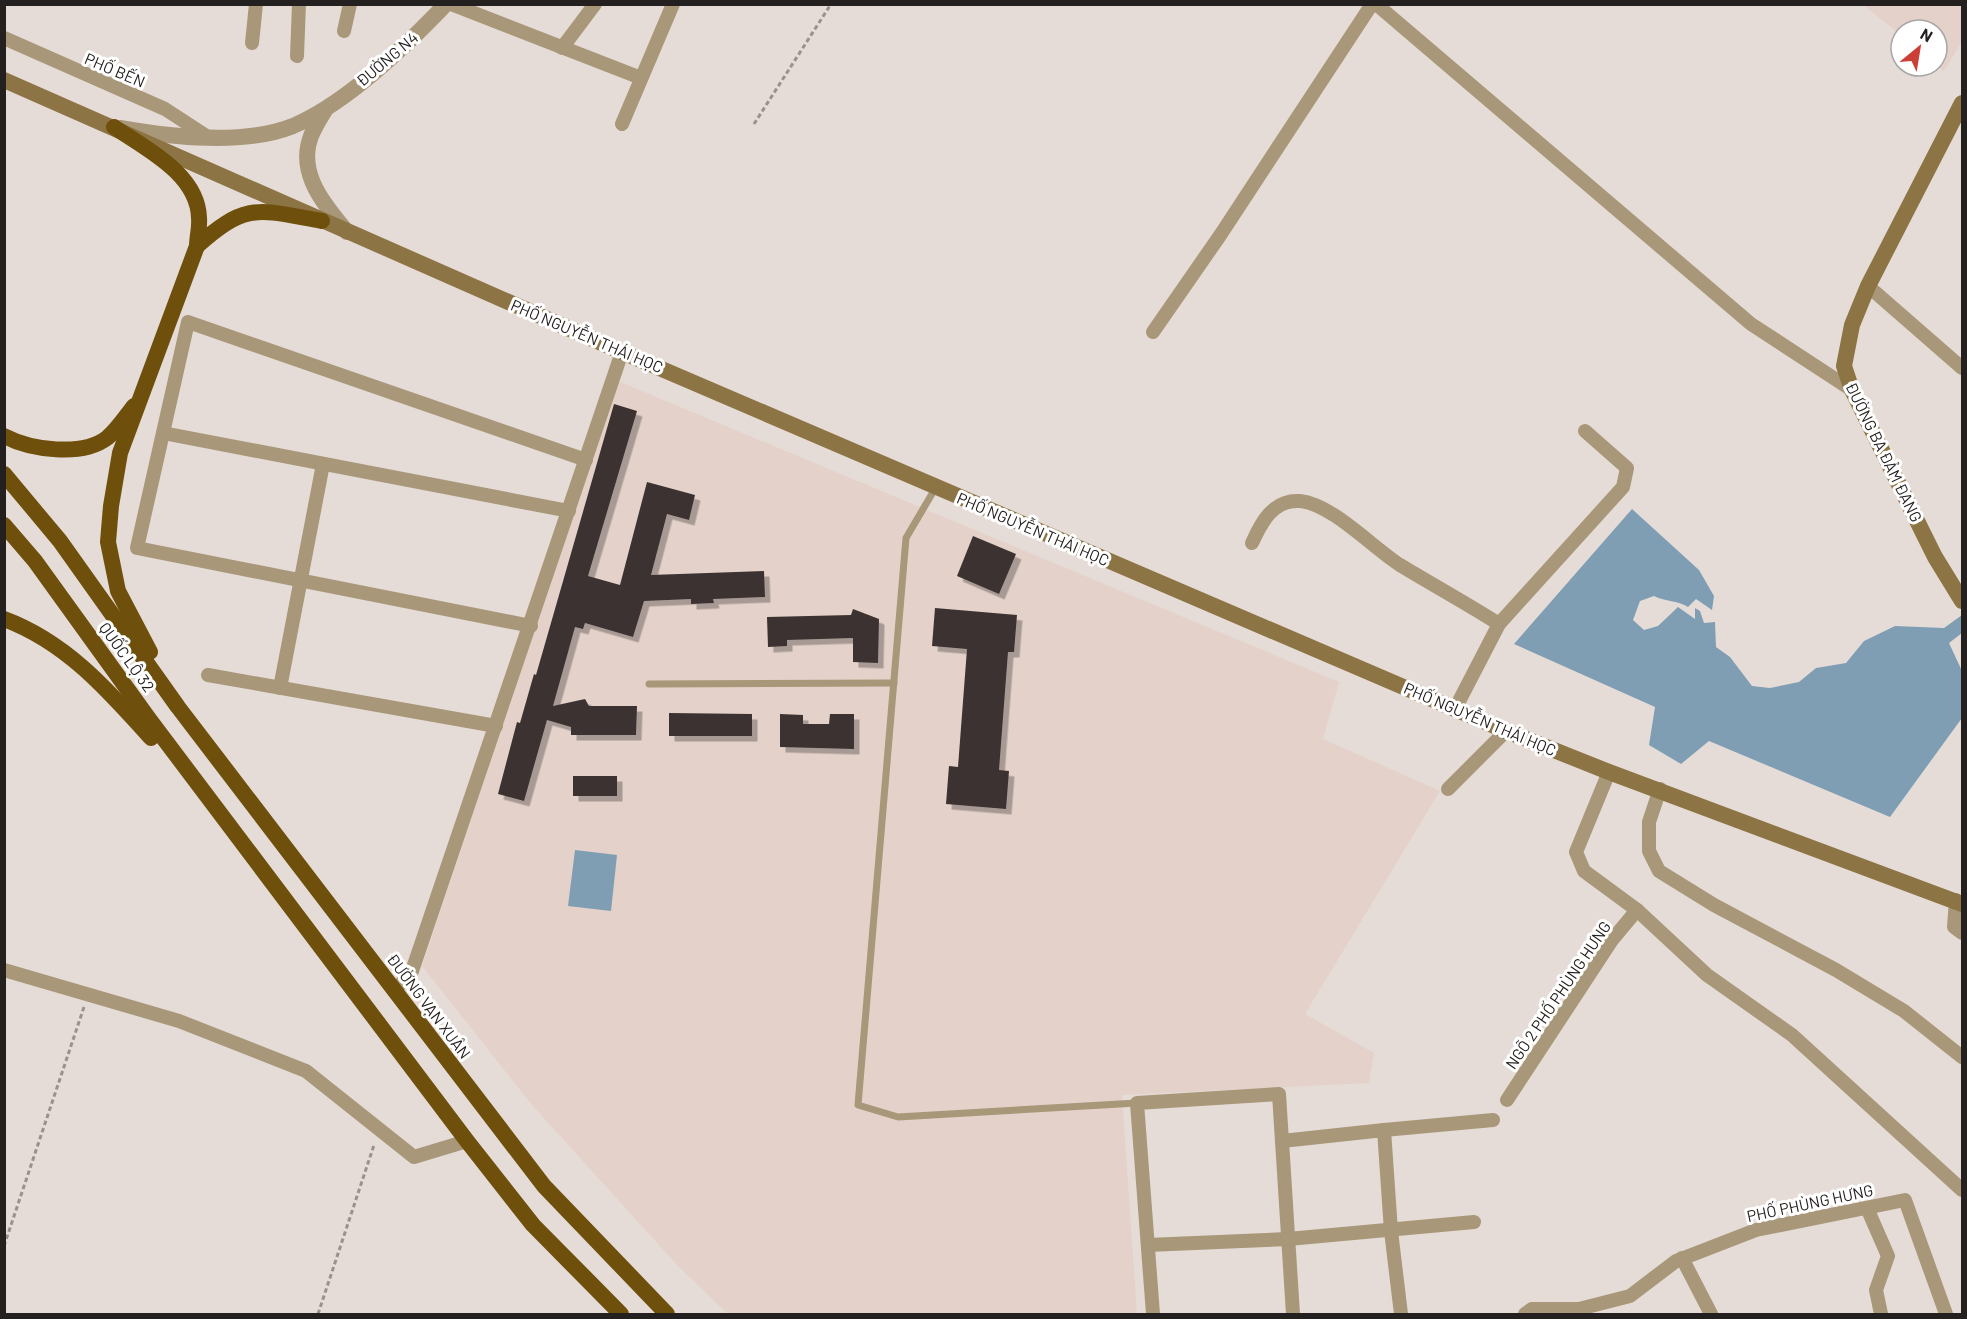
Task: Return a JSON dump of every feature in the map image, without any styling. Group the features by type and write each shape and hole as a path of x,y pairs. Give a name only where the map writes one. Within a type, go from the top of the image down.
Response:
{"highway":[{"path":"114,127 168,164 189,185 200,217 197,246 120,453 111,506 108,542 118,591 178,707"},
{"path":"197,246 223,222 245,213 263,211 322,221"},
{"path":"4,436 22,445 69,451 106,438 142,396"},
{"name":"QUỐC LỘ 32","path":"4,474 60,541 178,707"},
{"name":"QUỐC LỘ 32","path":"4,525 35,561 219,811"},
{"path":"4,619 27,627 70,655 115,698 219,811 467,1141 533,1225 621,1314"},
{"name":"ĐƯỜNG VẠN XUÂN","path":"178,707 544,1186 667,1314"}],"main road":[{"name":"PHỐ NGUYỄN THÁI HỌC","path":"4,80 936,488 1455,709 1609,772 1660,789 1959,902"},
{"name":"ĐƯỜNG BA ĐẢM ĐANG","path":"1962,104 1868,286 1852,325 1844,366 1852,390 1941,567 1962,602"}],"street":[{"path":"252,43 256,4"},
{"path":"297,57 299,4"},
{"path":"344,31 350,4"},
{"path":"448,4 641,78"},
{"name":"ĐƯỜNG N4","path":"325,110 412,40 448,4"},
{"path":"562,48 595,4"},
{"path":"622,124 673,4"},
{"path":"1153,332 1374,4 1751,324 1852,390"},
{"name":"PHỐ BẾN","path":"4,38 165,109 208,137"},
{"path":"114,127 181,138 254,134 290,127 325,110"},
{"path":"325,110 310,139 308,174 325,206 347,232"},
{"path":"1868,286 1962,368"},
{"path":"531,626 137,548 188,322 586,460"},
{"path":"394,990 411,974 531,626 622,351"},
{"path":"1455,709 1498,624 1623,487 1627,468 1585,431"},
{"path":"163,433 569,511"},
{"path":"280,688 323,464"},
{"path":"1252,543 1263,520 1276,507 1302,501 1332,514 1386,555 1498,624"},
{"path":"208,675 496,726"},
{"path":"1448,789 1506,730"},
{"path":"1609,772 1576,852 1584,871 1637,910 1707,975 1792,1035 1962,1190"},
{"path":"1660,789 1649,822 1649,851 1659,871 1894,1005 1962,1057"},
{"path":"1959,902 1954,927 1962,933"},
{"name":"NGÕ 2 PHỐ PHÙNG HƯNG","path":"1507,1100 1612,940 1637,910"},
{"path":"4,970 179,1021 306,1071 414,1157 467,1141"},
{"path":"1153,1314 1137,1103 1279,1094 1293,1314"},
{"path":"1282,1141 1493,1120"},
{"path":"1384,1130 1391,1231 1401,1314"},
{"name":"PHỐ PHÙNG HƯNG","path":"1525,1314 1532,1309 1579,1309 1630,1296 1682,1258 1756,1230 1905,1200 1946,1314"},
{"path":"1867,1208 1888,1256 1876,1290 1881,1314"},
{"path":"1149,1245 1288,1239 1474,1222"},
{"path":"1682,1258 1711,1314"}],"lane":[{"path":"936,488 906,538 858,1105 898,1117 1137,1103"},
{"path":"649,684 894,683"}],"path":[{"path":"754,124 831,4"},
{"path":"4,1246 88,994"},
{"path":"318,1314 379,1129"}],"shaded area":[{"path":"1863,5 1962,5 1962,41 1949,63 1949,18 1889,18 1889,26"},
{"path":"618,381 1339,682 1323,739 1440,791 1305,1014 1374,1053 1369,1083 1122,1095 1137,1314 728,1314 679,1267 532,1105 422,966"}],"water":[{"path":"1632,509 1699,570 1714,596 1712,610 1696,599 1688,607 1654,596 1640,601 1633,620 1644,630 1658,626 1678,607 1695,619 1695,608 1700,611 1704,623 1715,622 1716,647 1730,657 1752,686 1770,688 1799,682 1816,668 1846,663 1864,641 1895,626 1944,628 1962,615 1962,633 1949,643 1962,671 1962,718 1890,817 1709,741 1681,764 1649,745 1655,707 1514,644"},
{"path":"575,850 617,855 611,911 568,906"}],"building":[{"path":"614,404 637,411 588,576 620,585 647,482 695,495 689,520 667,514 651,575 764,571 765,597 713,599 714,603 691,604 691,599 644,601 633,637 585,623 583,629 575,627 553,706 585,699 589,706 637,706 636,735 571,735 571,727 547,720 524,801 498,794 517,722 520,723 534,674 536,675"},
{"path":"973,536 1016,554 999,594 957,576"},
{"path":"935,608 1017,615 1014,652 1008,652 999,770 1009,771 1006,809 946,804 949,766 958,767 967,649 932,646"},
{"path":"853,609 879,619 878,663 853,662 853,638 787,640 787,646 768,647 767,617 851,615"},
{"path":"669,713 752,714 752,736 669,736"},
{"path":"780,714 803,715 803,724 829,724 830,714 854,714 854,749 780,747"},
{"path":"573,776 617,776 617,796 573,796"}]}
